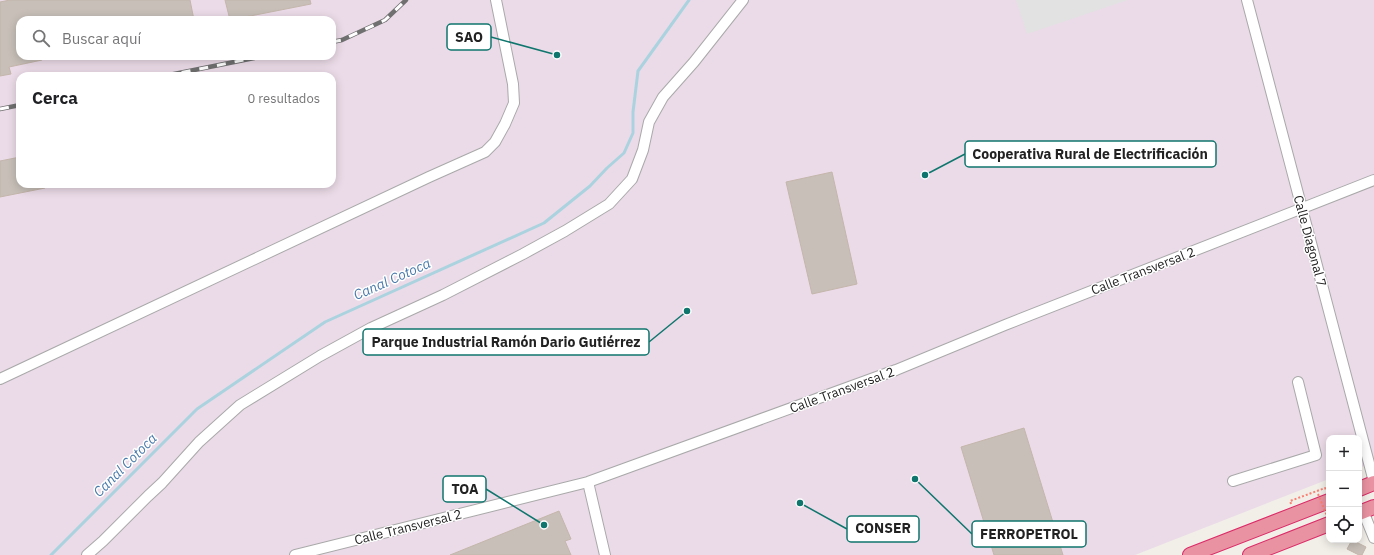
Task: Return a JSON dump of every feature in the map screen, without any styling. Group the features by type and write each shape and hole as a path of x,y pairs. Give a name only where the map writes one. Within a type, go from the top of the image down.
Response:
{"highway":[{"path":"1362,488 1374,482"},
{"path":"1190,555 1322,496"},
{"path":"1250,555 1326,525"}],"street":[{"path":"0,379 485,152 494,142 505,124 514,103 513,84 496,0"},
{"path":"87,555 162,483 204,437 240,405 320,356 371,328 443,295 523,254 565,231 609,204 632,179 642,150 649,122 663,97 694,62 743,0"},
{"name":"Calle Diagonal 7","path":"1247,0 1374,482"},
{"name":"Calle Transversal 2","path":"295,555 588,482 896,370 1005,325 1302,210 1374,180"},
{"path":"1233,481 1316,455 1298,382"},
{"path":"588,482 605,555"},
{"path":"1365,510 1374,538"}],"path":[{"path":"1290,501 1325,488 1326,491 1322,496 1326,510"}],"shaded area":[{"path":"0,0 1374,0 1374,462 1362,467 1362,435 1326,435 1326,480 1135,555 0,555"},
{"path":"1016,0 1128,0 1027,34"}],"building":[{"path":"10,0 190,0 193,16 16,16 16,60 42,60 9,67 11,74 0,76 0,2"},
{"path":"225,0 310,0 311,4 250,16 229,16"},
{"path":"16,158 16,188 45,188 0,197 0,161"},
{"path":"832,172 857,284 812,294 786,182"},
{"path":"1024,428 1063,555 994,555 961,447"},
{"path":"559,511 571,539 565,541 571,555 450,555"},
{"path":"1350,543 1358,543 1366,547 1362,555 1347,549"}],"waterway":[{"name":"Canal Cotoca","path":"51,555 197,409 325,322 544,223 590,186 624,153 633,133 633,112 638,71 689,0"}],"railway":[{"path":"336,41 342,40 385,20 406,0"},
{"path":"184,72 244,60"},
{"path":"0,109 16,106"}],"place":[{"name":"SAO","path":"557,55"},
{"name":"Cooperativa Rural de Electrificación","path":"925,175"},
{"name":"Parque Industrial Ramón Dario Gutiérrez","path":"687,311"},
{"name":"FERROPETROL","path":"915,479"},
{"name":"CONSER","path":"800,503"},
{"name":"TOA","path":"544,525"}]}
